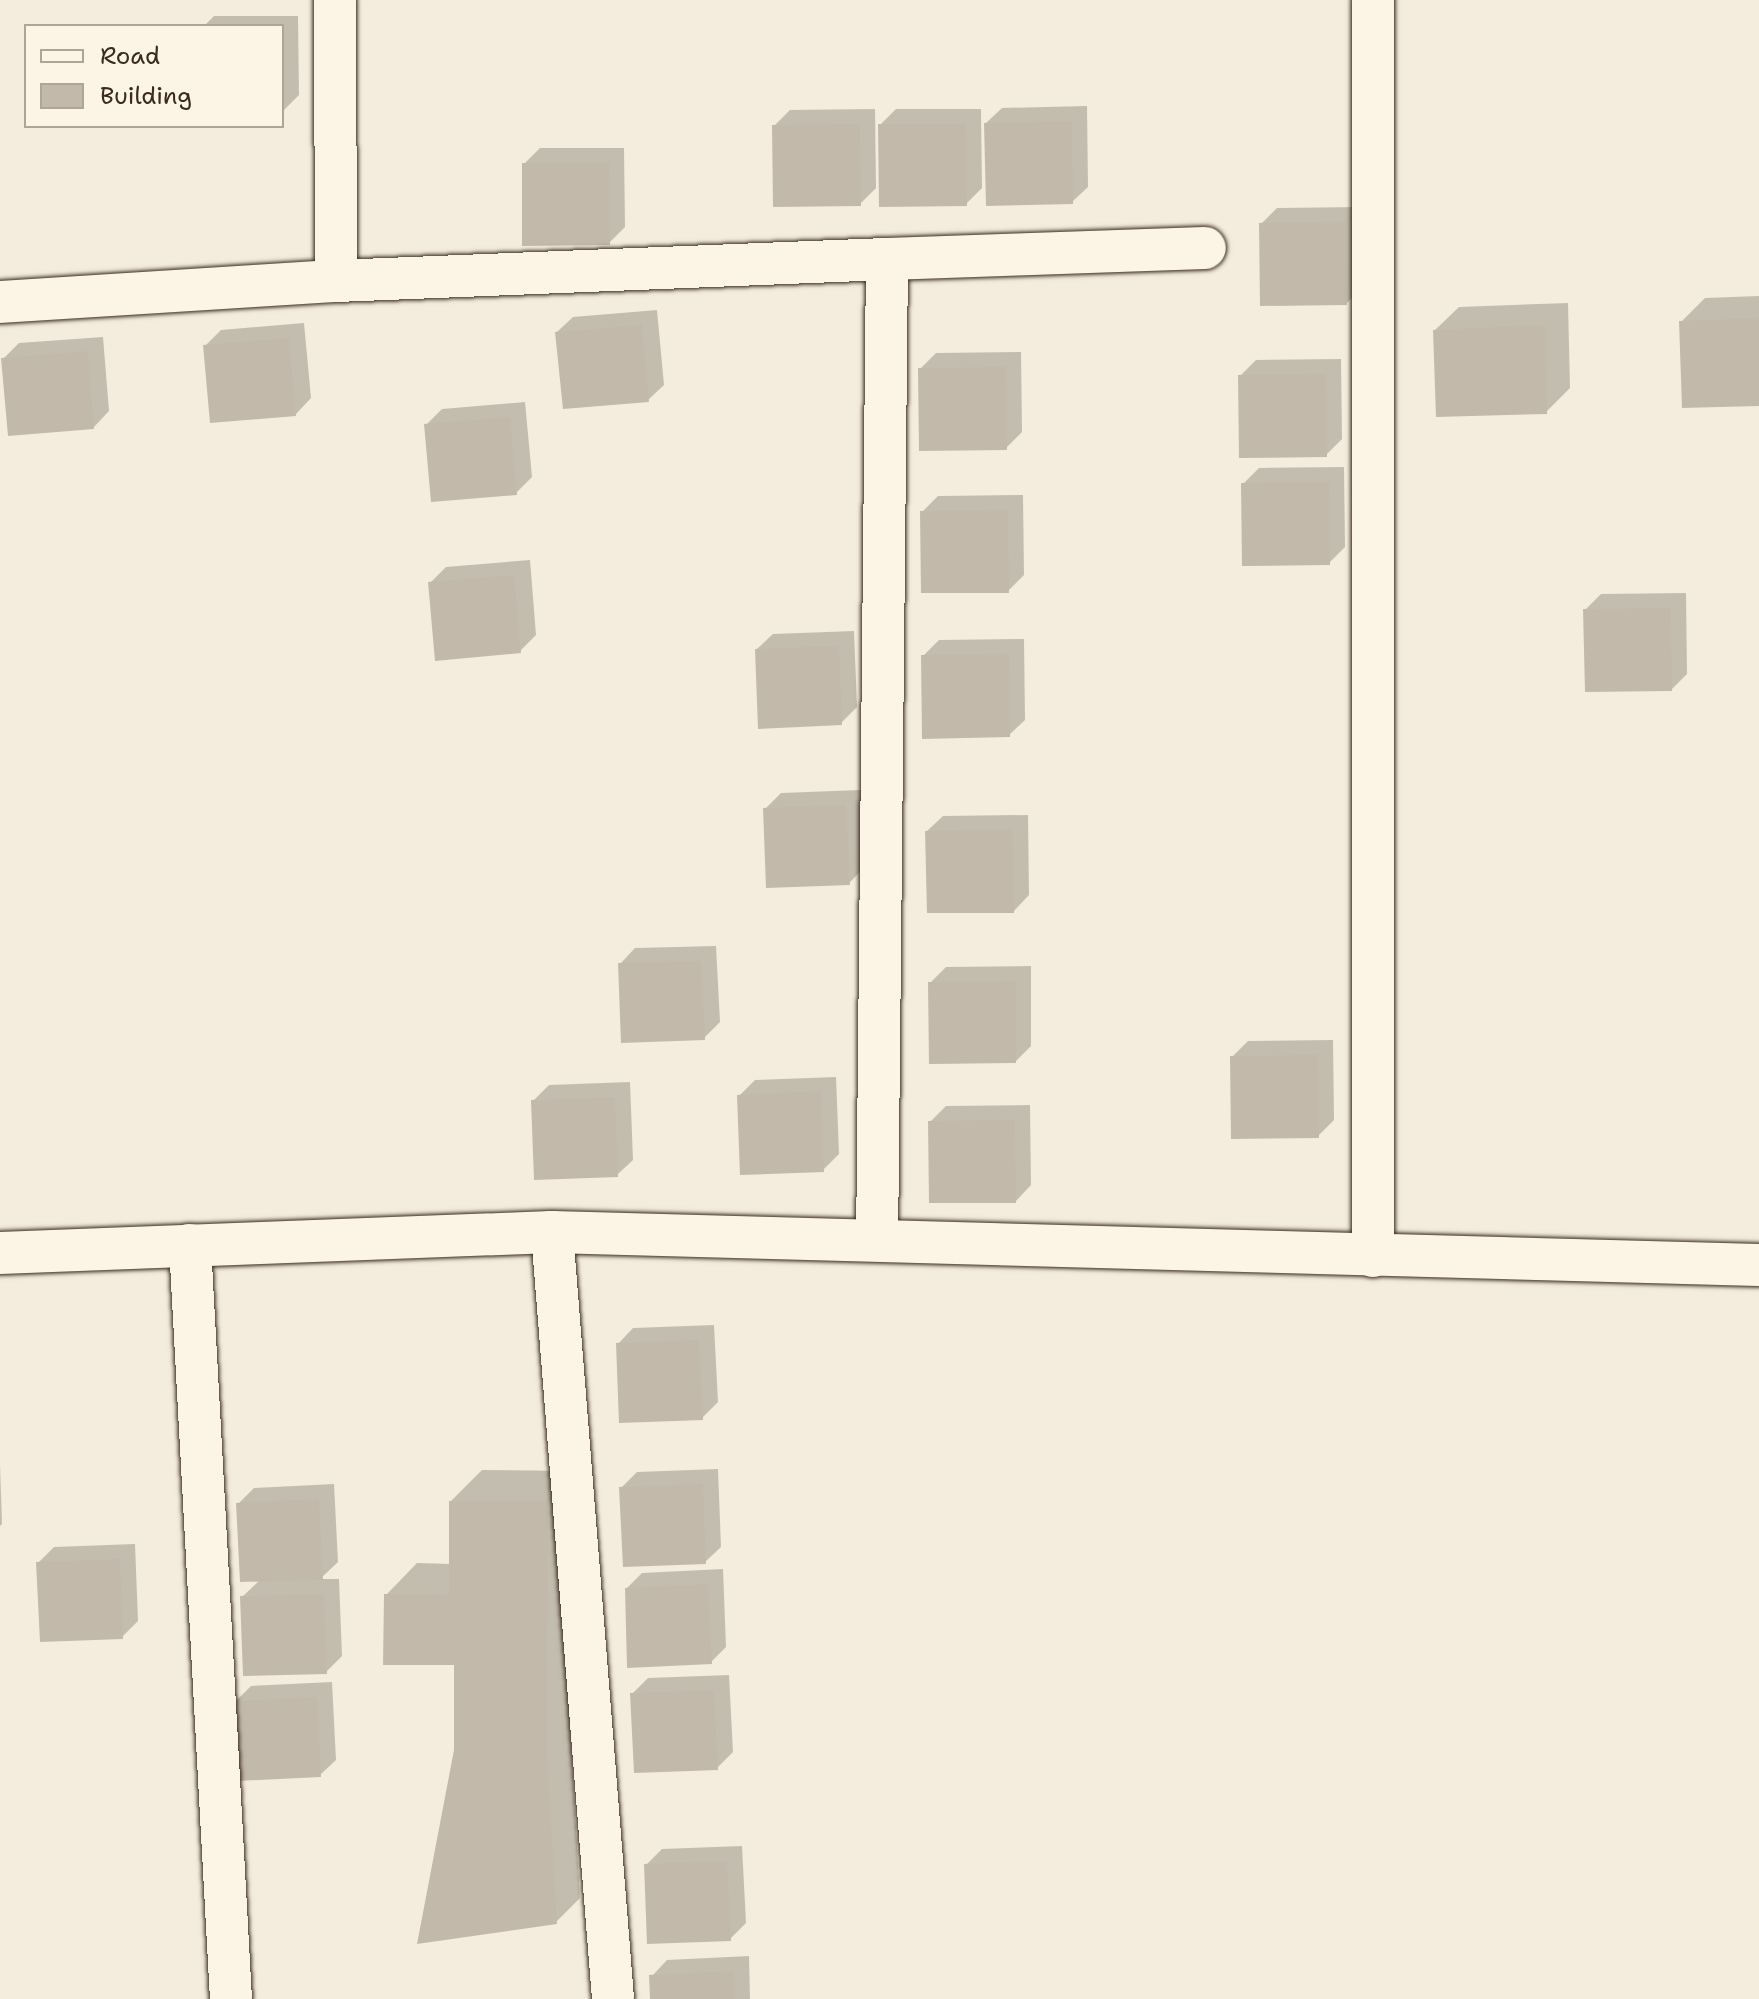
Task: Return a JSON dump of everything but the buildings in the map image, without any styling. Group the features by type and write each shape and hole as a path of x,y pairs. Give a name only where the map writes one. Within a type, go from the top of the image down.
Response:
{"street":[{"path":"335,0 336,281"},
{"path":"1373,0 1373,1256"},
{"path":"0,302 336,281 1205,248"},
{"path":"877,1240 887,259"},
{"path":"0,1253 552,1232 1759,1265"},
{"path":"552,1232 613,1999"},
{"path":"190,1245 231,1999"}]}
